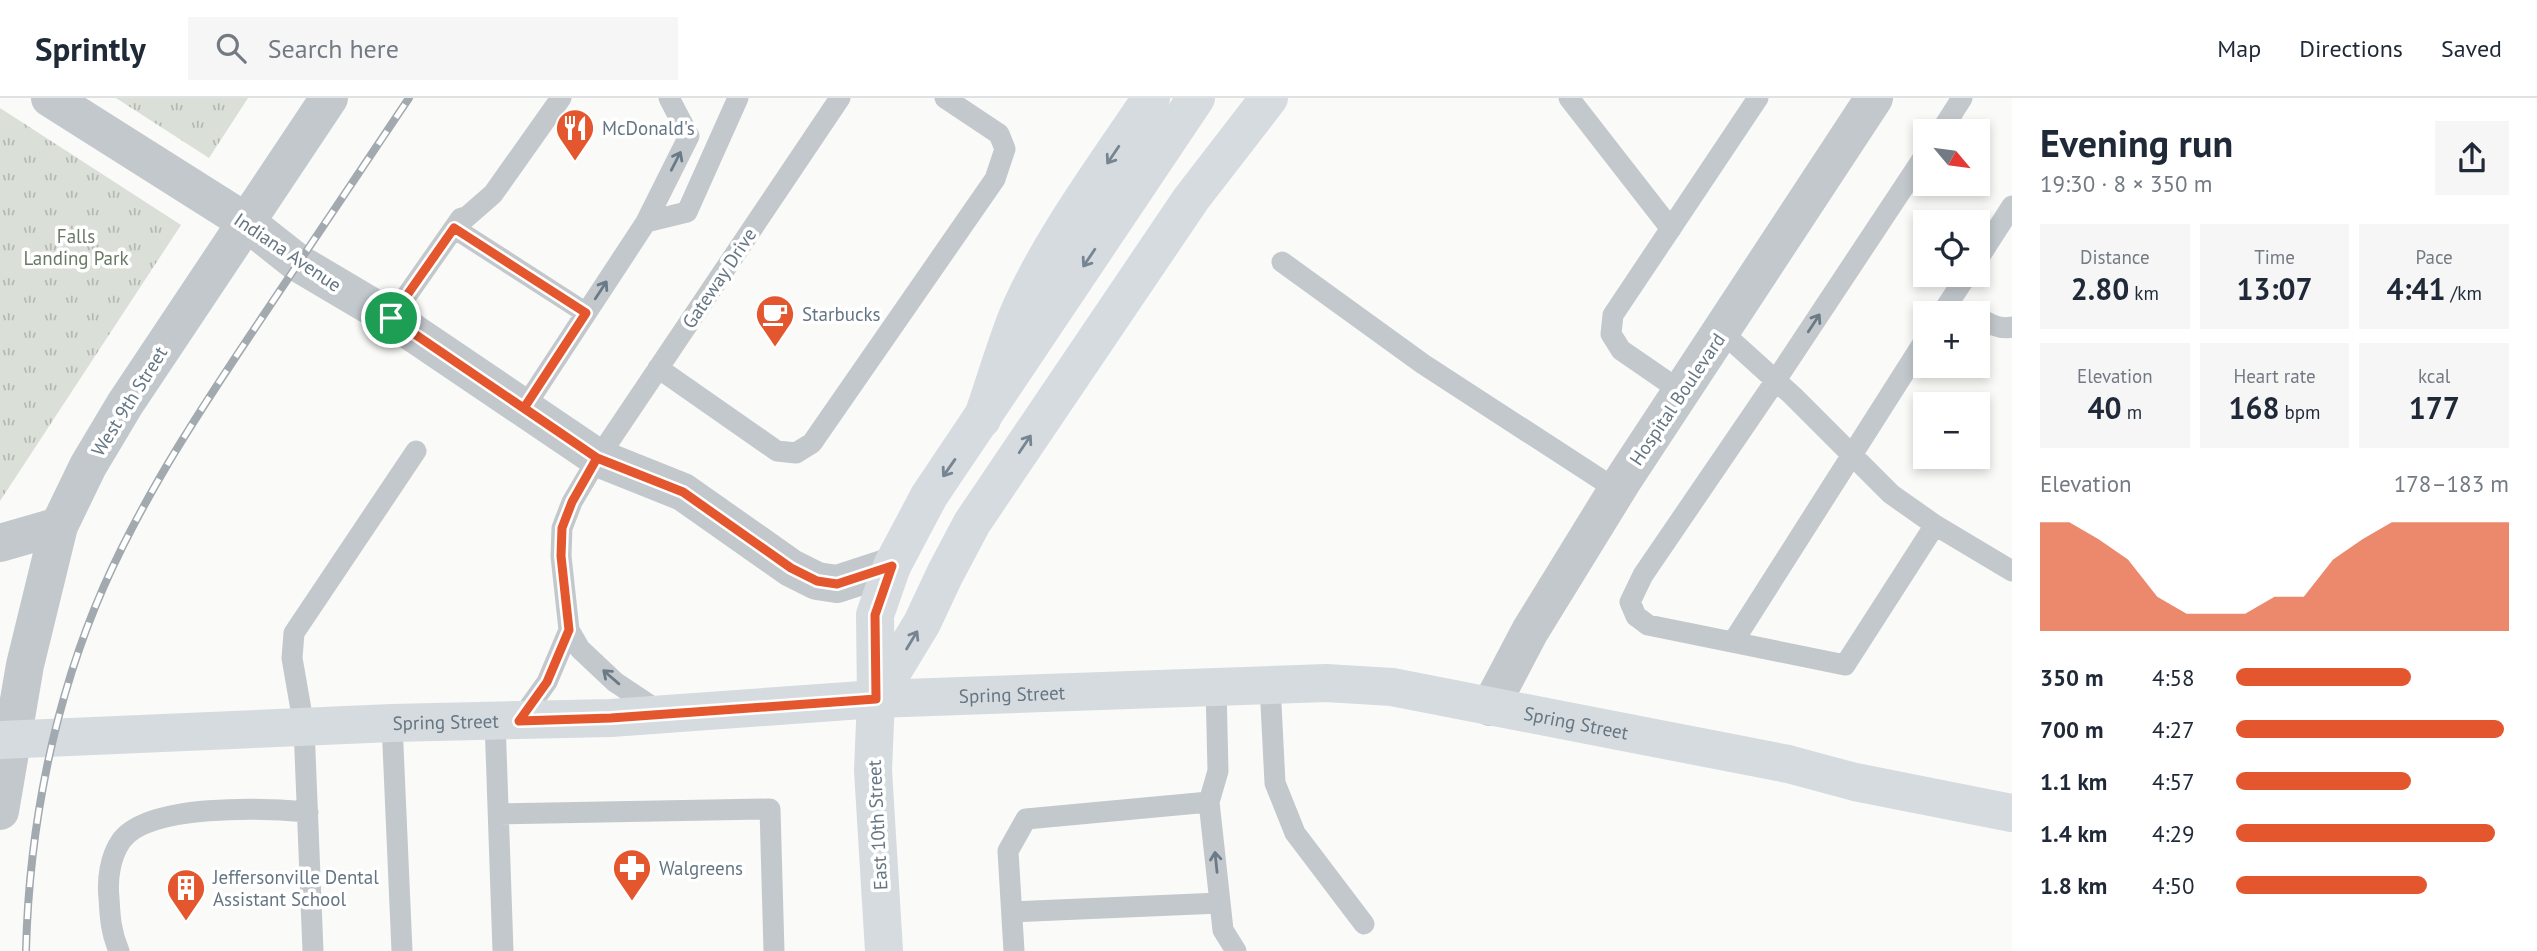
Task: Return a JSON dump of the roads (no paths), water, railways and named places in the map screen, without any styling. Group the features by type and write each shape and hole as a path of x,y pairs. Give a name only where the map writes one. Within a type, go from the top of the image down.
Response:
{"main road":[{"path":"982,419 1018,316 1045,263 1151,98"},
{"path":"982,419 1196,98"},
{"path":"876,699 922,623 972,523 1191,199 1253,98"},
{"path":"1191,199 1269,98"},
{"name":"East 10th Street","path":"884,951 873,770 875,615 892,566 929,496 982,419"},
{"name":"Spring Street","path":"6,740 663,714 876,699 1326,683 1392,687 1788,764 1855,782 2012,813"}],"street":[{"name":"Indiana Avenue","path":"50,98 246,222 298,263 391,318 597,458 683,492 780,561 817,581 837,584 892,566"},
{"name":"West 9th Street","path":"0,811 6,740 59,526 88,466 125,404 329,98"},
{"name":"Hospital Boulevard","path":"1490,707 1530,631 1617,490 1874,98"},
{"path":"0,543 59,526"}],"lane":[{"path":"391,318 544,98"},
{"path":"454,228 493,194 561,98"},
{"path":"524,408 646,222 689,136 669,98"},
{"path":"646,222 687,212 738,98"},
{"name":"Gateway Drive","path":"569,630 561,556 562,528 572,502 597,458 841,98"},
{"path":"658,368 777,450 796,453 812,443 995,179 1005,149 999,134 945,98"},
{"path":"1569,98 1671,229"},
{"path":"1682,392 1621,350 1611,334 1613,316 1758,98"},
{"path":"1949,119 1962,98"},
{"path":"1913,173 1643,575 1630,602 1636,616 1648,625 1845,665 1935,525"},
{"path":"1990,240 2012,206"},
{"path":"454,228 586,313"},
{"path":"1282,262 1423,364 1617,490"},
{"path":"1990,324 2008,329 2012,327"},
{"path":"1722,332 1776,380 1891,494 1935,525 2012,571"},
{"path":"1733,642 1913,359"},
{"path":"313,951 304,727 292,658 294,633 416,451"},
{"path":"569,630 580,649 615,682 663,714"},
{"path":"503,951 499,814 507,721 547,682 569,630"},
{"path":"1270,685 1275,783 1295,834 1364,924"},
{"path":"1216,687 1218,771 1209,802 1223,930 1236,951"},
{"path":"391,723 402,951"},
{"path":"1014,951 1008,851 1026,818 1209,802"},
{"path":"118,951 111,934 107,879 121,842 135,829 156,819 230,809 308,812"},
{"path":"499,814 770,809 774,951"},
{"path":"1012,912 1220,903"}],"railway":[{"path":"26,951 32,858 47,765 71,674 104,586 158,480 199,412 409,98"}],"place":[{"name":"McDonald's","path":"575,162"},
{"name":"Starbucks","path":"775,348"},
{"name":"Walgreens","path":"632,902"},
{"name":"Jeffersonville Dental Assistant School","path":"186,922"}],"park label":[{"name":"Falls Landing Park","path":"76,247"}]}
